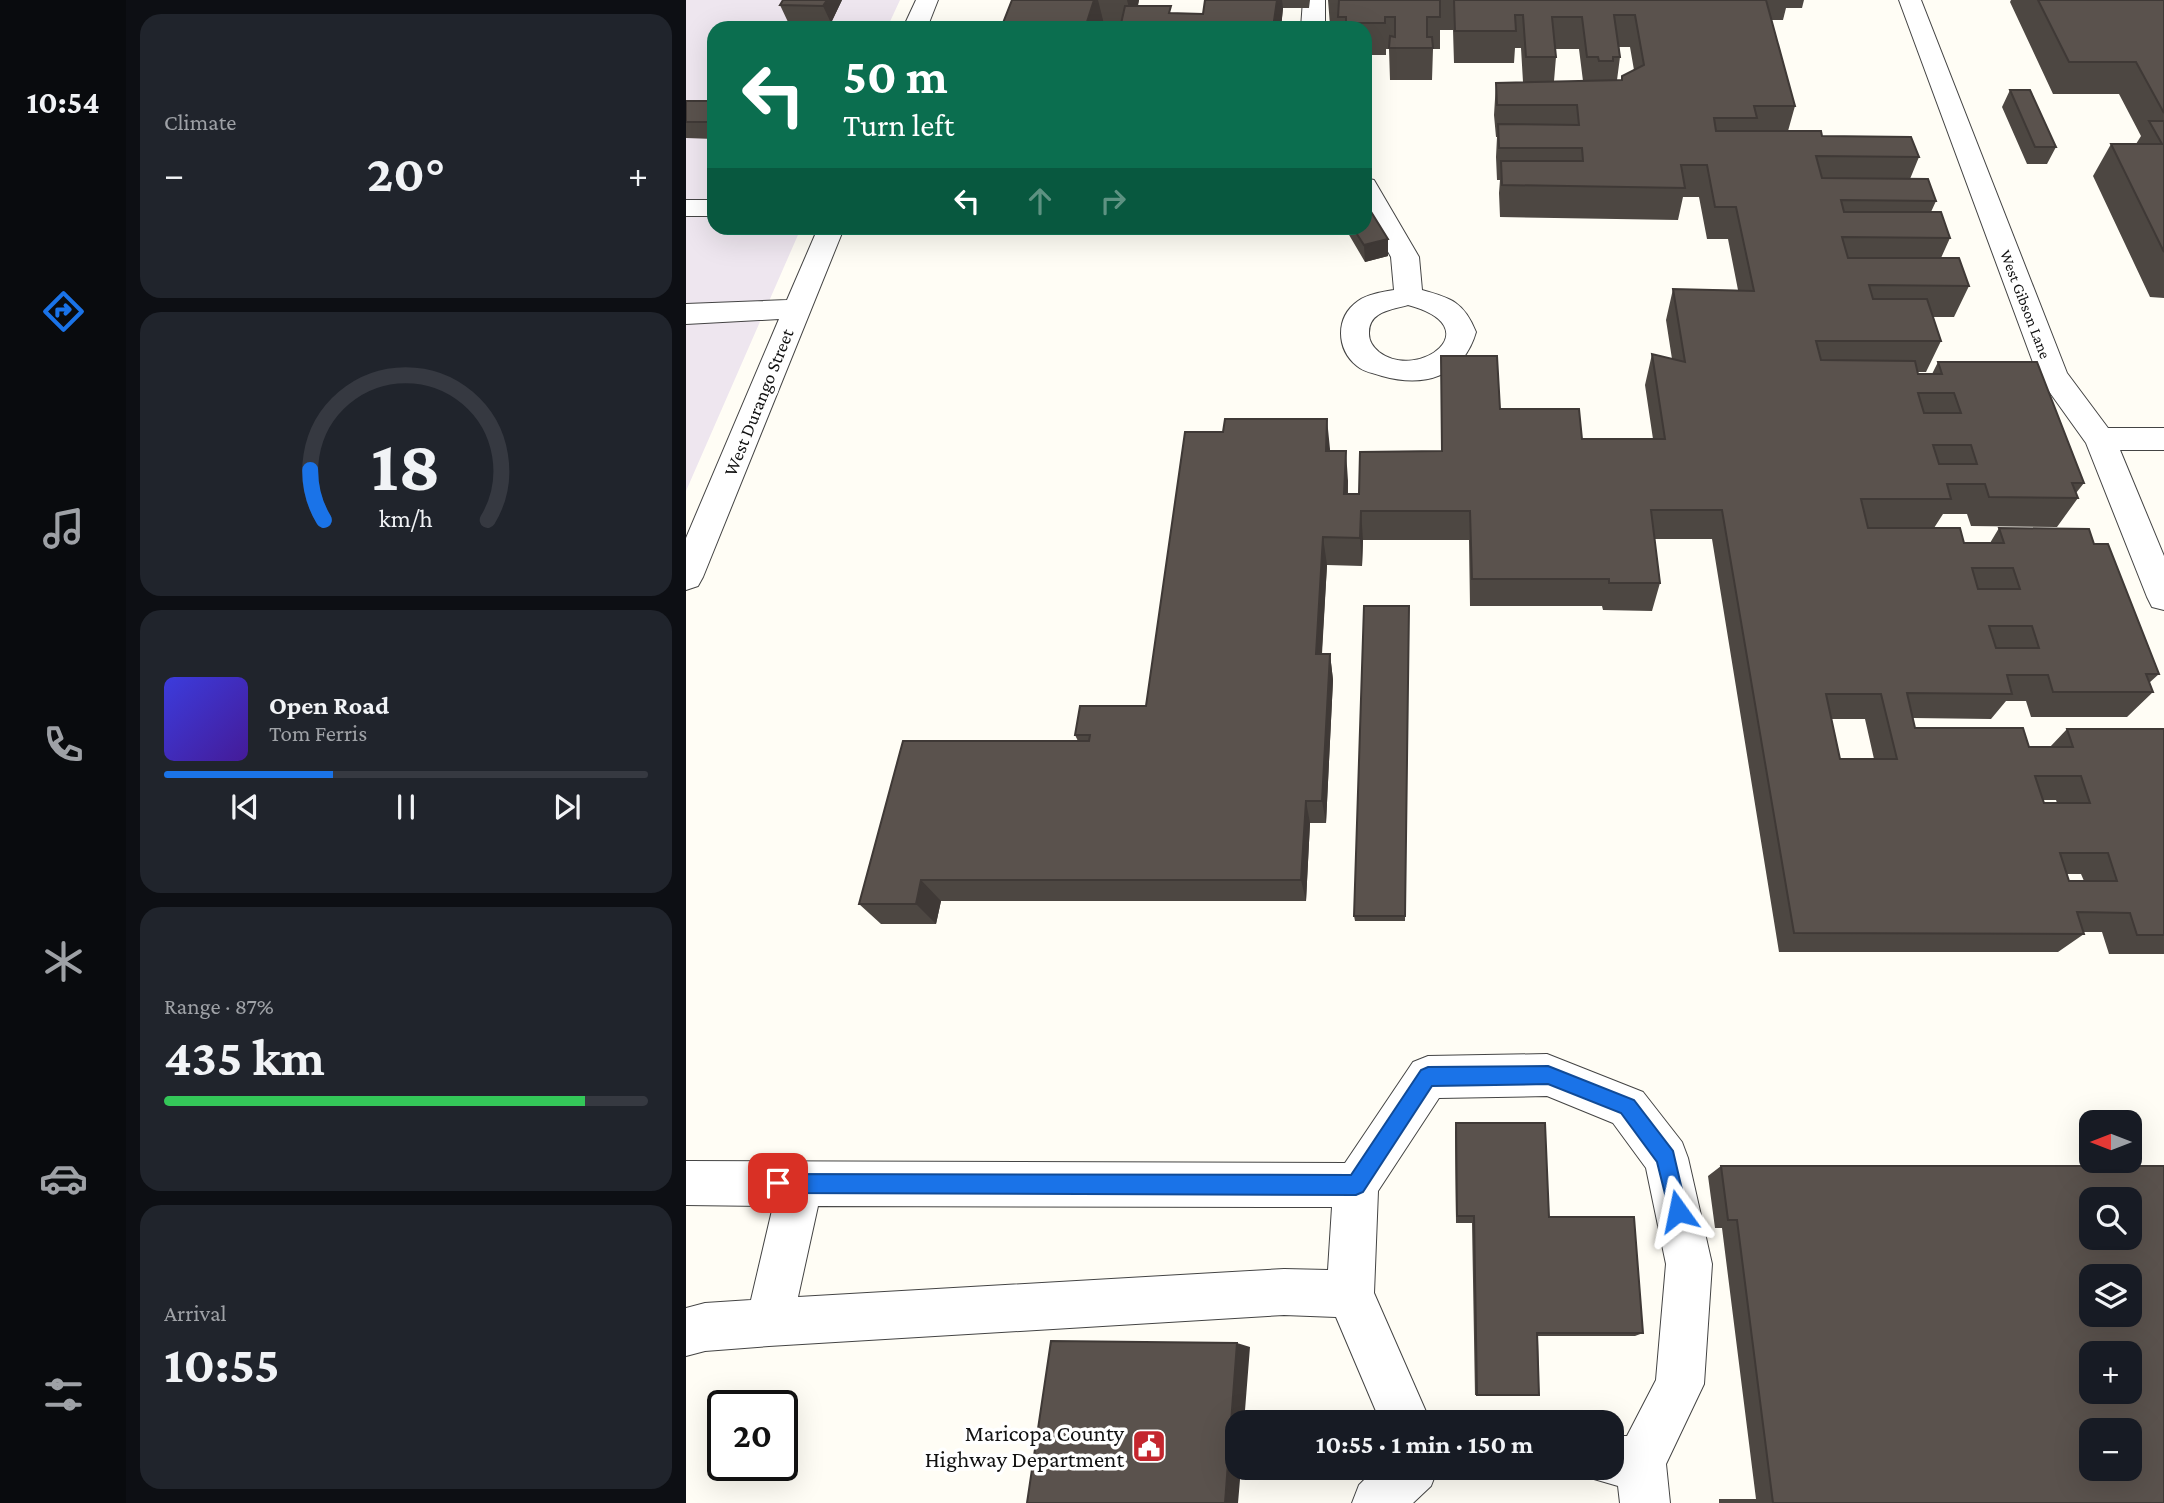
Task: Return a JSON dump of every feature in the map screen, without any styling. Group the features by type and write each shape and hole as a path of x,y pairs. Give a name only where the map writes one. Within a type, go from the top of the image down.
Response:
{"street":[{"path":"918,21 927,0"},
{"path":"1313,21 1314,0"},
{"name":"West Gibson Lane","path":"1910,0 2053,376 2100,439 2164,597"},
{"path":"1372,198 1405,257 1408,296"},
{"path":"686,208 707,208"},
{"name":"West Durango Street","path":"686,577 828,235"},
{"path":"686,314 797,309"},
{"path":"2100,439 2164,439"},
{"path":"1400,1410 1350,1294 1356,1185 1428,1077 1548,1075 1628,1107 1666,1158 1689,1264 1680,1384 1633,1475"},
{"path":"686,1183 1356,1185"},
{"path":"769,1322 801,1184"},
{"path":"686,1332 705,1327 769,1322 1284,1292 1350,1294"},
{"path":"1377,1503 1401,1480"}],"shaded area":[{"path":"686,0 900,0 890,21 707,21 707,235 798,235 686,491"}],"building":[{"path":"783,0 827,0 823,6 780,5"},
{"path":"1012,0 1094,0 1087,21 1004,21"},
{"path":"1205,0 1277,0 1274,21 1122,21 1125,6 1171,6 1169,13 1203,14"},
{"path":"1339,0 1440,0 1440,17 1427,17 1427,37 1432,37 1433,48 1389,48 1390,36 1395,37 1395,17 1385,17 1385,23 1372,23 1346,21 1346,17 1338,17"},
{"path":"1454,0 1766,0 1795,106 1754,106 1757,118 1714,118 1716,131 1821,131 1822,136 1911,137 1919,157 1816,156 1822,178 1928,179 1936,201 1841,200 1844,212 1941,212 1950,238 1842,237 1848,258 1959,258 1969,286 1869,285 1873,299 1927,299 1941,341 1816,341 1821,360 1915,361 1918,374 1942,374 1938,362 2037,362 2084,483 2072,483 2078,498 1989,497 1985,484 1947,484 1951,499 1861,499 1868,528 1960,528 1964,543 2004,543 1999,528 2089,529 2094,544 2108,544 2159,674 2146,674 2153,692 2053,692 2048,675 2007,675 2012,694 1907,693 1915,728 2023,728 2029,747 2073,747 2067,729 2164,729 2164,935 2137,935 2130,913 2077,912 2084,934 1794,933 1722,510 1651,510 1660,583 1609,583 1609,579 1472,579 1470,511 1361,511 1360,538 1323,537 1316,654 1330,654 1322,801 1306,801 1301,880 921,880 916,904 859,904 903,741 1089,741 1090,735 1075,735 1080,706 1146,706 1185,432 1223,432 1225,419 1327,419 1326,451 1346,451 1344,494 1359,494 1360,452 1442,451 1441,356 1497,356 1500,409 1579,409 1582,439 1665,439 1652,354 1685,362 1673,289 1754,291 1736,207 1715,207 1707,165 1681,165 1685,188 1502,185 1501,161 1583,161 1582,148 1499,148 1498,124 1579,125 1577,105 1497,105 1496,83 1622,80 1622,76 1644,65 1635,15 1614,15 1620,57 1613,57 1613,61 1599,61 1598,57 1587,57 1582,17 1552,17 1556,57 1526,57 1523,15 1515,15 1516,31 1455,31","holes":["1918,393 1954,393 1961,413 1924,413","1933,445 1971,445 1977,464 1939,464","1972,568 2013,568 2020,589 1978,589","1989,626 2032,626 2039,648 1996,648","1826,694 1881,694 1897,759 1840,759","2035,776 2081,776 2090,803 2044,803","2060,853 2108,853 2117,881 2069,881"]},
{"path":"2038,0 2164,0 2164,113 2136,62 2069,62"},
{"path":"2010,90 2030,90 2056,147 2035,147"},
{"path":"686,101 707,101 707,122 686,122"},
{"path":"2149,121 2164,121 2164,252 2111,144 2162,144"},
{"path":"1372,213 1388,239 1364,245 1358,235 1372,235"},
{"path":"1364,606 1409,606 1405,916 1354,916"},
{"path":"1456,1123 1545,1123 1549,1217 1634,1217 1643,1333 1537,1333 1539,1395 1477,1395 1474,1216 1457,1216"},
{"path":"1721,1166 2079,1166 2079,1173 2142,1173 2142,1166 2164,1166 2164,1503 1773,1503 1737,1220 1728,1220"},
{"name":"Maricopa County Highway Department","path":"1051,1341 1237,1343 1232,1410 1225,1410 1225,1503 1027,1503"}],"place":[{"name":"Maricopa County Highway Department","path":"1149,1446"}],"route":[{"path":"778,1183 1356,1185 1428,1077 1548,1075 1628,1107 1666,1158 1678,1211"}]}
